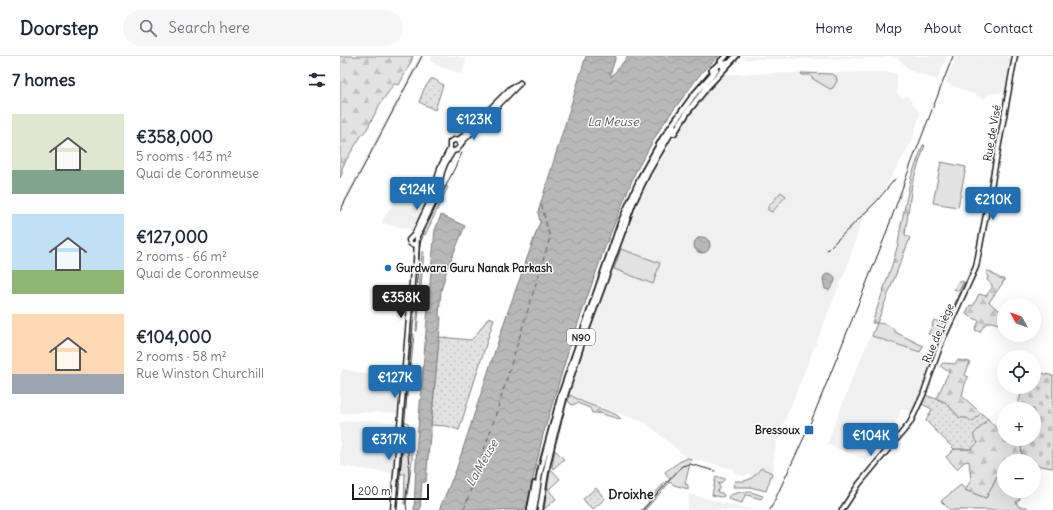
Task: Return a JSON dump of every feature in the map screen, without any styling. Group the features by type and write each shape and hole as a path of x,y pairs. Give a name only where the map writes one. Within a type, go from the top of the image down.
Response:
{"main road":[{"path":"723,66 721,61 736,56"},
{"name":"Rue de Visé","path":"977,260 1015,56"},
{"path":"664,143 728,58"},
{"path":"670,128 679,112 717,65 723,66"},
{"name":"N90","path":"535,510 540,472 569,369 621,222 647,165 670,128 693,96 717,70 687,107 664,143 637,194 581,346 564,400 552,444 540,510"},
{"path":"393,510 415,242 437,193 444,167 451,154 459,148 468,136 520,83 511,88 461,138 452,141 450,144 440,168 431,199 412,237 409,240 410,243 415,242"},
{"path":"620,239 624,234 637,200 651,170 690,108"},
{"path":"458,140 460,145"},
{"path":"450,147 451,149 455,150"},
{"path":"616,250 613,249 613,247 621,222"},
{"path":"412,237 415,237 415,242"},
{"name":"Rue de Liège","path":"842,510 859,484 910,423 915,414 924,395 942,341 974,272 977,260"},
{"name":"N90","path":"530,510 538,467 549,436"},
{"name":"N90","path":"535,510 546,472"}],"shaded area":[{"path":"420,56 424,56 340,213 340,206"},
{"path":"432,56 455,56 466,59 462,74 430,62"},
{"path":"743,56 889,56 883,58 744,59"},
{"path":"892,56 947,56 937,80 909,70 898,58"},
{"path":"956,56 1011,56 1004,92 988,94 985,99 946,83"},
{"path":"897,73 898,95 903,98 907,96 920,114 912,141 885,188 862,220 846,270 777,440 772,473 761,468 754,477 748,474 744,476 733,473 734,469 687,458 646,423 569,395 642,194 655,169 683,124 701,99 721,76 726,74"},
{"path":"412,177 427,180 425,195 421,193 420,196 418,196 400,192 404,185 408,186"},
{"path":"395,200 424,205 412,230 381,223"},
{"path":"871,335 925,354 924,359 935,362 915,414 901,408 898,419 866,460 827,444"},
{"path":"343,369 401,382 398,413 362,412 340,414 340,375"},
{"path":"367,420 397,422 394,472 392,473 340,466 340,422"},
{"path":"689,494 726,504 756,510 687,510"}],"green space":[{"path":"340,56 413,56 399,85 394,84 348,157 342,168 340,178"},
{"path":"801,73 832,74 836,76 837,81 833,88 830,89 813,79 810,75 802,75"},
{"path":"431,79 434,79 443,85 435,110 419,102 424,89"},
{"path":"923,145 925,145 912,184 905,235 910,238 877,323 872,323 893,262 911,177"},
{"path":"941,162 966,167 958,207 933,203"},
{"path":"445,186 448,187 425,235 422,234"},
{"path":"781,192 786,196 772,212 768,210 768,207"},
{"path":"621,249 660,263 653,284 614,269"},
{"path":"422,252 424,252 416,331"},
{"path":"987,271 989,271 1005,280 989,302 997,309 997,324 989,322 980,332 975,330 979,321 966,314 970,305 973,306 979,294 986,296 992,288 992,285 987,280 988,276 986,274"},
{"path":"962,281 966,283 951,317 949,316 964,283 959,291 954,289 958,282"},
{"path":"489,317 494,319 459,430 447,426 431,425 439,337 471,340"},
{"path":"934,320 948,325 941,338 928,334"},
{"path":"877,323 890,326 895,332 923,346 920,352 872,336"},
{"path":"412,334 414,334 410,379 408,378"},
{"path":"958,360 970,362 965,375 968,377 962,396 981,413 972,422 960,418 945,402 936,399 949,372 940,366 943,363 955,364"},
{"path":"1041,373 1053,376 1053,468 1041,466 1041,454 1022,454 1021,446 1041,446 1041,402 1019,402 1021,394 1041,394"},
{"path":"570,395 583,402 617,415 621,419 599,413 592,413 590,408 577,403 572,405 568,401"},
{"path":"925,395 945,402 960,418 967,418 972,422 981,413 988,419 973,435 978,443 971,449 954,449 926,421 932,409 922,404"},
{"path":"988,419 997,428 997,446 1022,446 1022,454 997,454 997,476 986,498 965,490 971,480 969,461 964,462 957,469 946,457 954,449 971,449 973,435"},
{"path":"404,421 408,423 409,426 412,448 412,460 406,504 404,504 405,474 400,474"},
{"path":"555,450 564,459 553,469 552,467"},
{"path":"688,458 691,459 685,484 688,485 688,489 674,485 670,482 645,510 641,510 666,481 667,482 670,479 665,472 679,462"},
{"path":"761,468 772,473 766,491 750,487 733,487 735,481 750,479"},
{"path":"551,469 560,479 549,489 547,487"},
{"path":"716,476 725,479 720,484 718,483 720,488 717,492 724,495 721,497 712,495"},
{"path":"997,478 997,498 1019,498 1016,502 1019,507 1027,507 1029,510 950,510 941,501 961,485 965,490 986,498"},
{"path":"547,488 556,499 543,510 544,509"},
{"path":"596,488 605,499 592,510 583,499"},
{"path":"751,492 763,496 761,499 745,495 742,503 728,499 729,496 734,494"}],"water":[{"name":"La Meuse","path":"586,56 616,56 611,77 628,56 719,56 702,72 661,127 635,173 605,247 569,349 543,435 526,510 439,510 456,470 506,317 540,222 538,212"},
{"path":"441,215 465,226 447,269 441,291 439,315 441,318 426,482 422,482 420,510 414,510 417,441 431,271 435,230"},
{"path":"699,237 705,237 710,242 708,251 705,253 699,253 694,248 694,242"},
{"path":"828,273 835,278 833,285 829,290 825,289 823,280 824,276"}],"ferry route":[{"path":"464,510 495,417 550,238 541,203"}],"tunnel":[{"path":"717,71 728,60"}],"tram line":[{"path":"397,510 420,244 425,229 462,153"},
{"path":"407,441 409,476 406,497 407,510"},
{"path":"643,510 682,466 690,464 715,471"}],"railway":[{"path":"340,211 422,56"},
{"path":"770,510 808,429 836,360 884,239 953,56"},
{"path":"827,250 876,202 895,179"}],"place":[{"name":"Gurdwara Guru Nanak Parkash","path":"388,268"},
{"name":"Bressoux","path":"809,430"}],"district":[{"name":"Droixhe","path":"631,494"}]}
